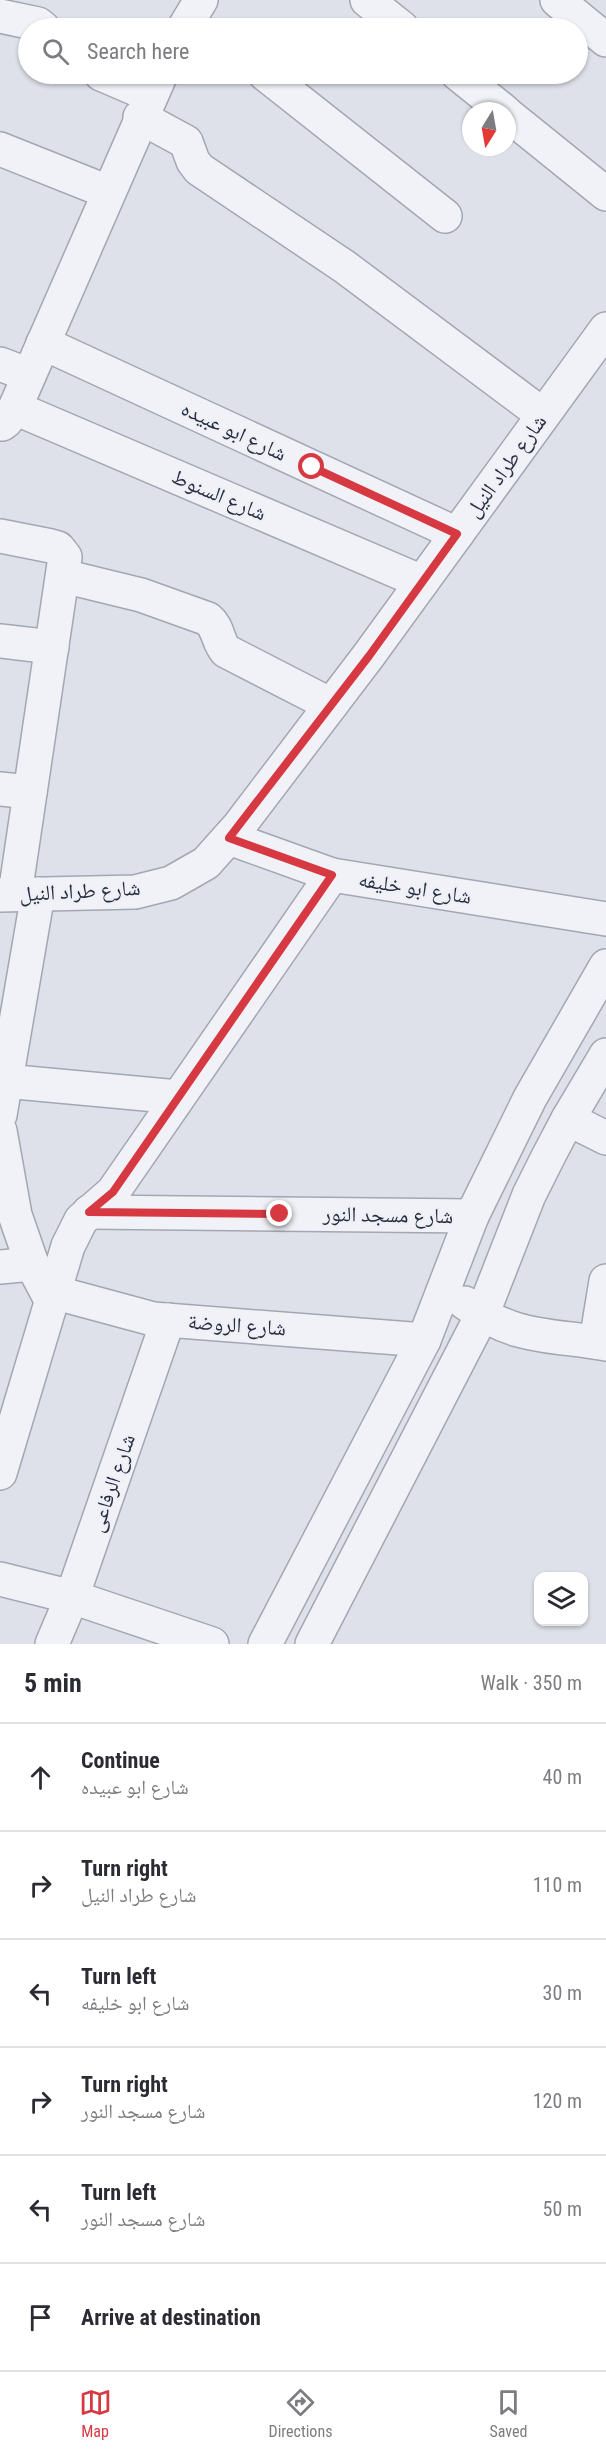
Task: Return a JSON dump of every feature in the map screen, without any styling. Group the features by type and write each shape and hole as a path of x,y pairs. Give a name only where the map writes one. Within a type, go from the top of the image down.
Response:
{"street":[{"path":"367,0 390,18"},
{"path":"557,0 579,18"},
{"path":"0,16 18,20"},
{"path":"588,25 606,40"},
{"path":"124,84 150,95 191,149 193,161 199,168 345,267 543,415"},
{"path":"278,84 445,216"},
{"path":"470,84 493,102"},
{"path":"8,416 15,370 43,343 150,95"},
{"path":"516,121 606,194"},
{"path":"0,149 108,192"},
{"name":"شارع طراد النيل","path":"18,894 135,892 171,883 206,863 229,838 331,705 606,329"},
{"name":"شارع ابو عبيده","path":"43,343 457,534"},
{"name":"شارع السنوط","path":"8,416 422,582"},
{"path":"0,536 58,548 65,557 52,647 15,790 18,894 5,1081 0,1115"},
{"path":"63,576 141,595 207,619 215,626 226,651 331,705"},
{"path":"0,641 52,647"},
{"name":"شارع ابو خليفه","path":"229,838 332,875 606,919"},
{"path":"0,1473 52,1296 74,1232 89,1212 113,1192 332,875"},
{"path":"265,1644 424,1340 472,1216 530,1098 606,966"},
{"path":"312,1644 482,1314 529,1195 568,1119 606,1055"},
{"path":"5,1081 178,1097"},
{"path":"568,1119 606,1138"},
{"path":"0,1131 15,1215 32,1264 52,1296"},
{"name":"شارع مسجد النور","path":"89,1212 472,1216"},
{"path":"0,1267 32,1264"},
{"path":"443,1288 482,1314 510,1329 526,1334 601,1343 606,1281"},
{"name":"شارع الروضة","path":"52,1296 168,1320 424,1340"},
{"name":"شارع الرفاعى","path":"52,1644 72,1597 168,1320"},
{"path":"0,1579 72,1597 212,1644"}],"route":[{"path":"280,1214 89,1212 113,1192 332,875 268,854 229,838 369,656 457,534 312,467"}]}
